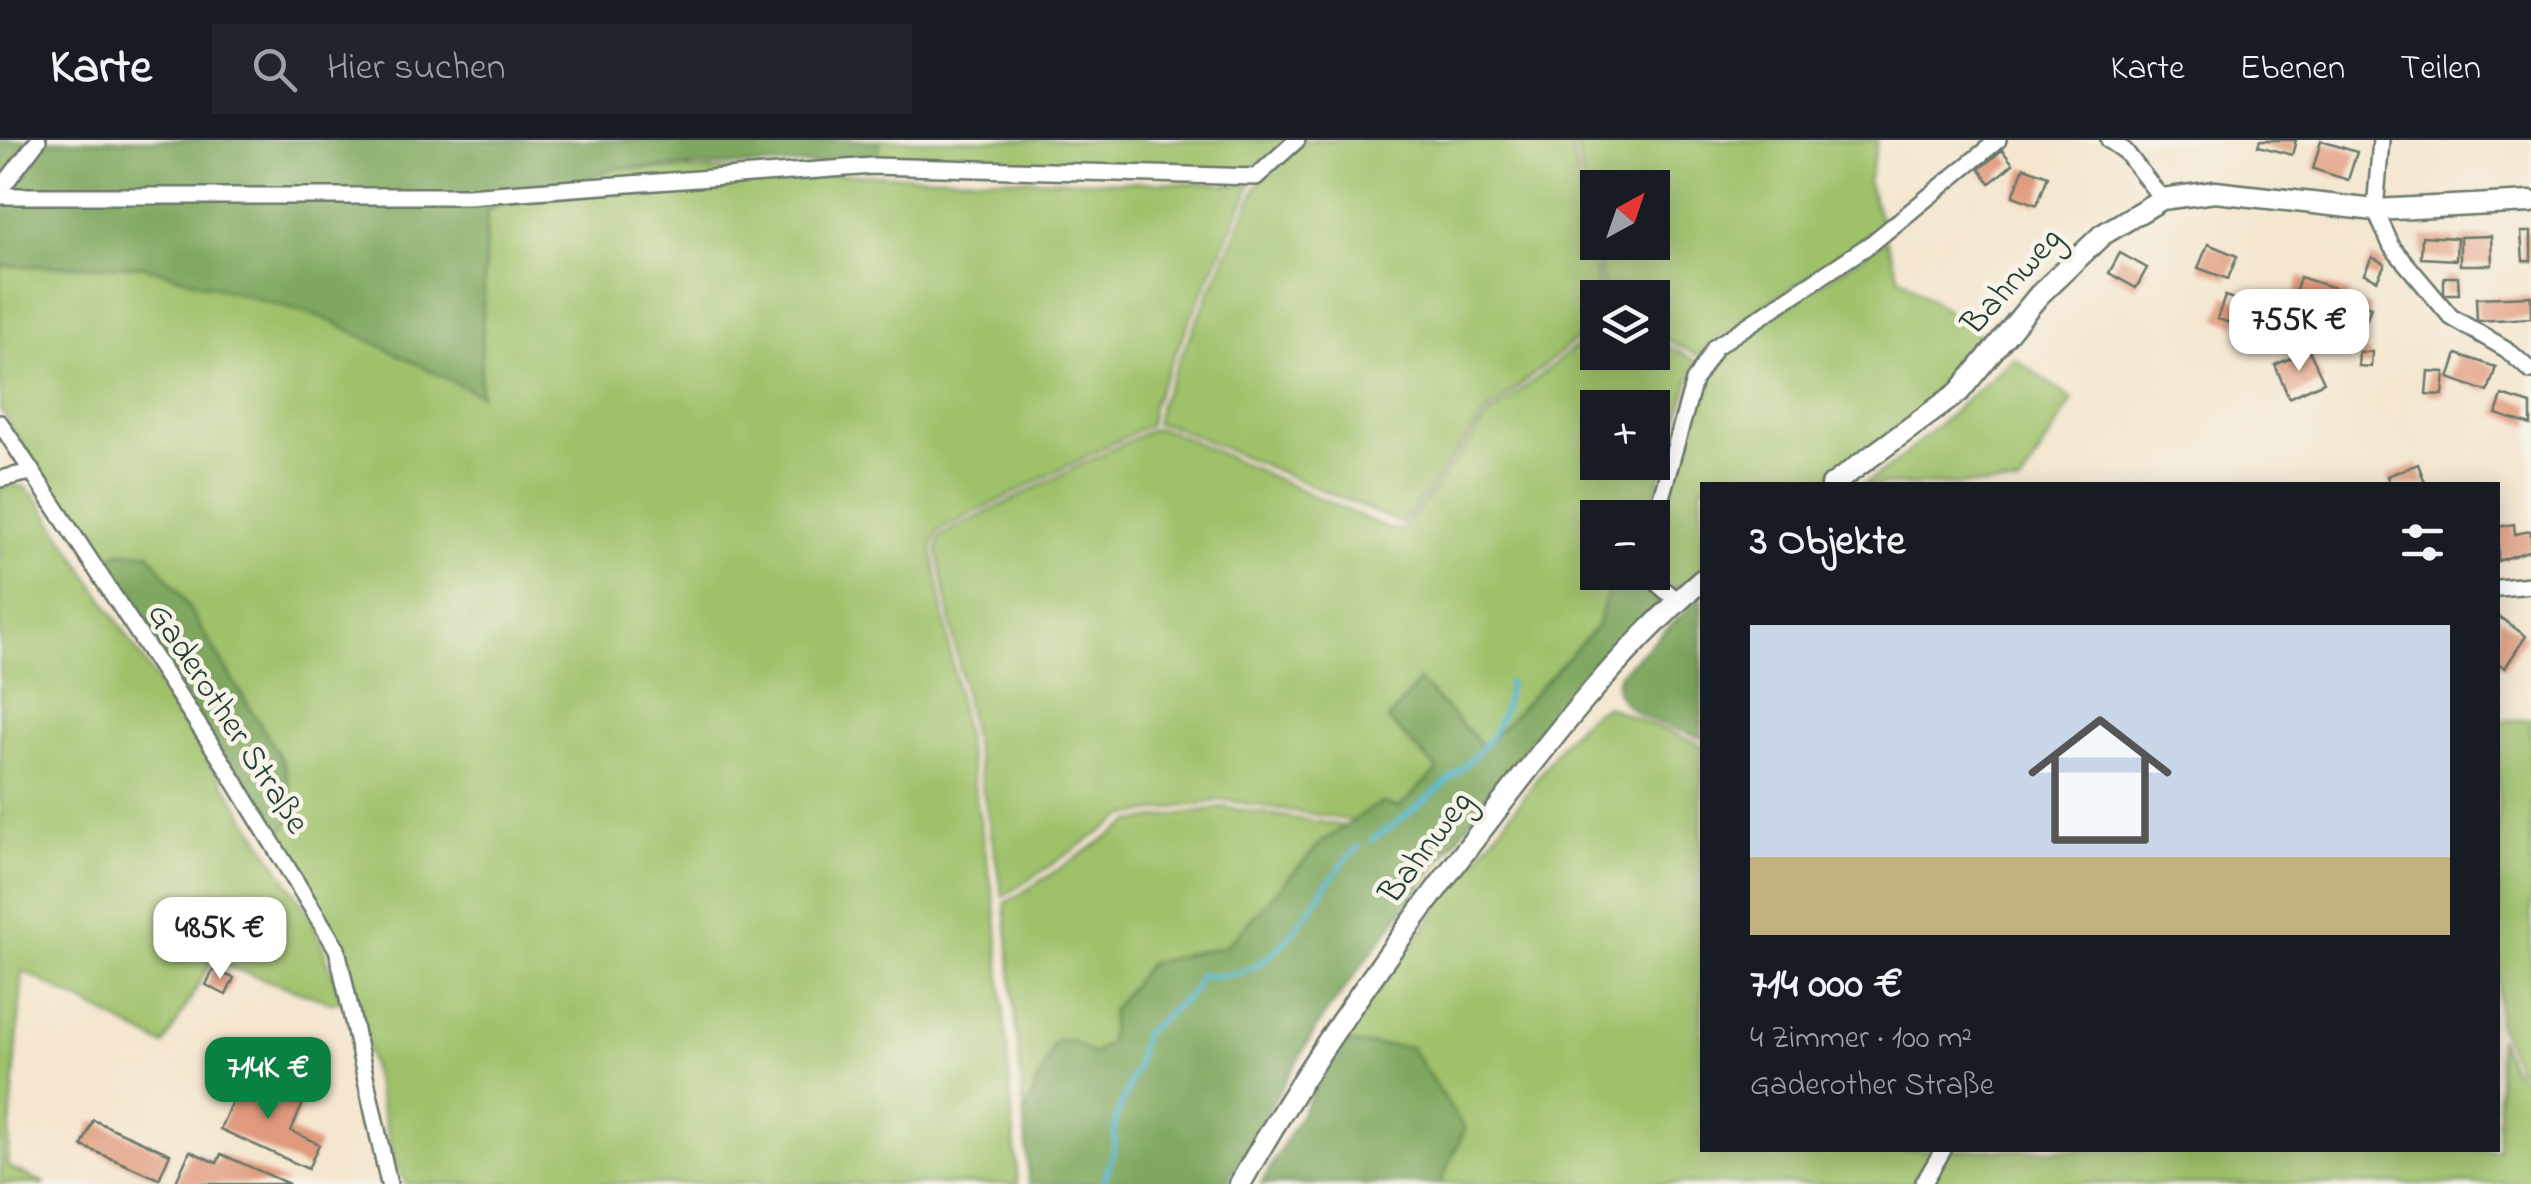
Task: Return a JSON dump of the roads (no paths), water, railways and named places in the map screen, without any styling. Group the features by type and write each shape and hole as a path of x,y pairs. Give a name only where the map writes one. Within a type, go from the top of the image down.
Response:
{"main road":[{"path":"2162,198 2215,192 2375,210 2531,202"},
{"name":"Bahnweg","path":"1836,482 1959,392 2039,295 2102,235 2162,198"},
{"name":"Bahnweg","path":"1240,1184 1303,1074 1412,921 1541,753 1634,642 1700,582"}],"street":[{"path":"0,193 38,140"},
{"path":"0,193 468,196 872,166 1256,177 1297,140"},
{"path":"1660,500 1694,381 1715,347 1872,243 1998,140"},
{"path":"2109,140 2124,151 2162,198"},
{"path":"2381,140 2375,210 2392,247 2451,318 2506,349 2531,372"},
{"name":"Gaderother Straße","path":"0,423 224,764 337,949 390,1184"},
{"path":"0,479 31,472"},
{"path":"2500,588 2531,585"},
{"path":"1665,590 1678,601"},
{"path":"1923,1184 1942,1152"}],"waterway":[{"path":"1371,840 1399,821 1483,747 1501,717 1509,683"},
{"path":"1103,1184 1114,1151 1115,1121 1136,1068 1143,1034 1192,993 1200,975 1229,975 1253,967 1274,952 1359,846"}]}
